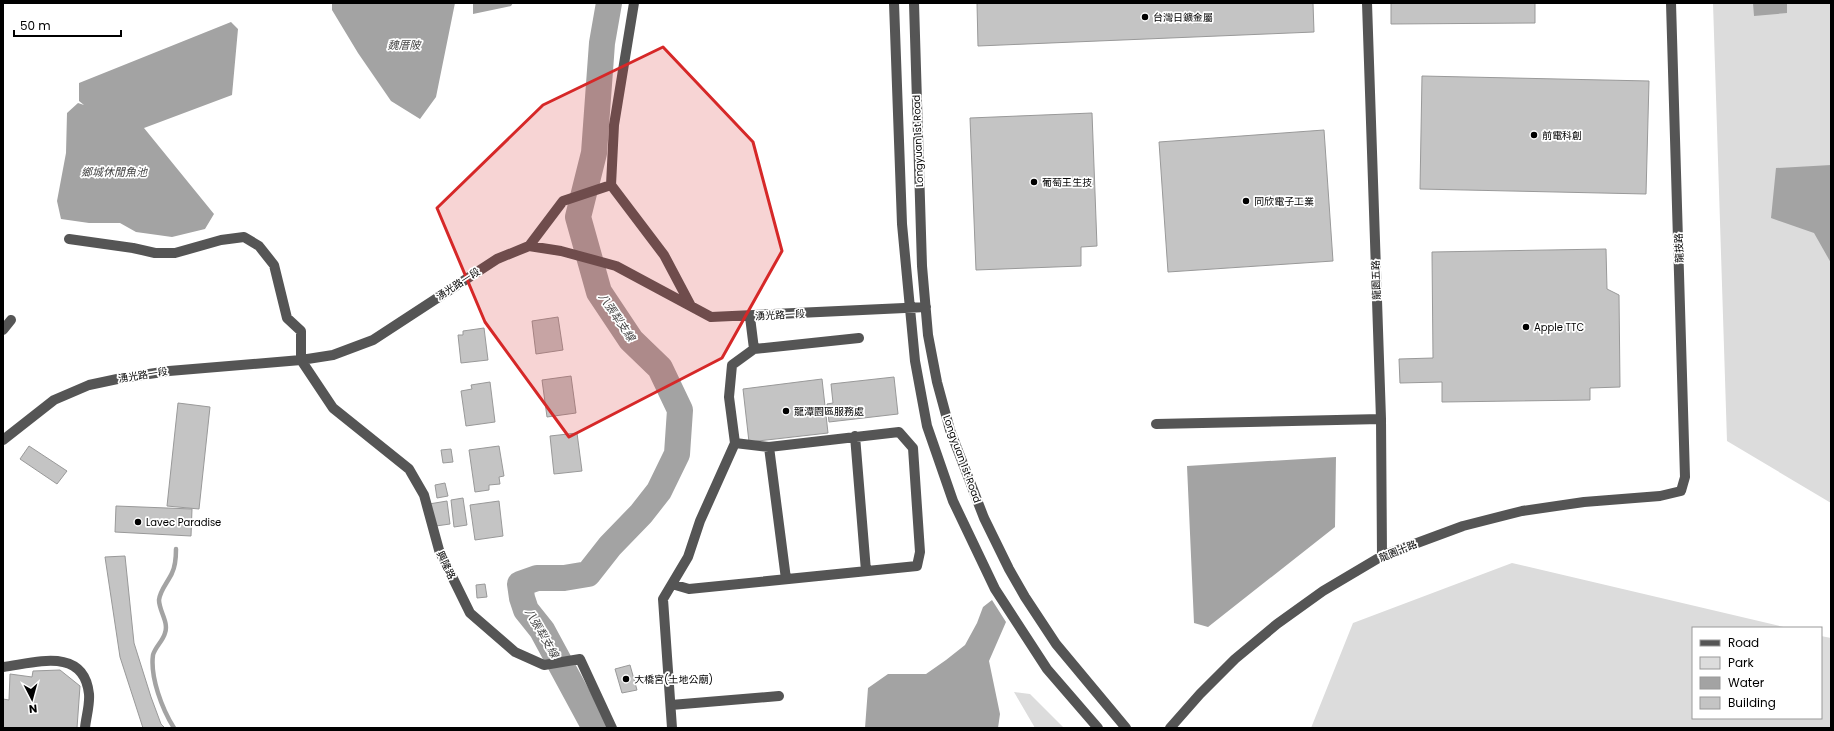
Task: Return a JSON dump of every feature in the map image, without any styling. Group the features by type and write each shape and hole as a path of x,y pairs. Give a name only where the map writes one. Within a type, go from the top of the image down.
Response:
{"street":[{"path":"634,3 614,125 611,185 664,255 690,306"},
{"name":"Longyuan 1st Road","path":"894,3 902,224 908,308 914,361 927,426 953,501 964,527 995,589 1047,669 1098,728"},
{"name":"Longyuan 1st Road","path":"914,3 922,266 928,334 937,382 950,430 984,518 1009,570 1056,644 1126,728"},
{"name":"龍園五路","path":"1367,3 1381,419 1382,556"},
{"name":"龍技路","path":"1671,3 1686,478 1681,492"},
{"path":"530,246 563,201 611,185"},
{"path":"69,239 133,248 155,253 175,253 221,240 244,237 259,246 274,265 287,318 301,332 301,360"},
{"name":"湧光路一段","path":"3,440 54,400 89,385 122,378 169,371 301,360 333,355 373,340 497,259 530,246 561,251 616,266 710,317 750,317 926,307"},
{"path":"750,317 754,349"},
{"path":"3,330 12,320"},
{"path":"672,728 663,599 688,557 700,521 735,443 729,398 732,365 754,349 859,338"},
{"name":"興隆路","path":"301,360 333,408 409,470 424,495 439,550 470,613 515,652 544,665 580,658 612,728"},
{"path":"1156,424 1381,419"},
{"path":"672,584 689,589 917,566 920,552 913,448 899,432 770,446 735,443"},
{"path":"856,436 866,571"},
{"path":"770,446 786,579"},
{"name":"龍園十路","path":"1170,728 1200,694 1235,659 1277,624 1323,591 1382,556 1463,526 1522,511 1584,502 1660,496 1681,492"},
{"path":"3,667 57,660 78,668 86,681 89,696 84,728"},
{"path":"671,705 779,696"}],"highlighted area":[{"path":"663,47 753,142 782,251 722,358 569,437 485,322 437,208 543,105"}],"green space":[{"path":"1713,3 1831,3 1831,503 1727,441"},
{"path":"1512,563 1784,627 1692,627 1692,719 1822,719 1822,636 1831,638 1831,728 1311,728 1353,623"},
{"path":"1014,692 1030,694 1064,728 1035,728"}],"water":[{"name":"魏厝陂","path":"332,3 455,3 436,97 420,119 391,101 358,53 332,10"},
{"path":"473,3 513,3 511,6 473,14"},
{"path":"1753,3 1787,3 1787,13 1754,16"},
{"name":"鄉城休閒魚池","path":"231,22 238,29 232,95 144,128 214,214 205,229 172,237 136,232 120,223 89,223 61,219 57,201 66,153 67,113 78,103 84,105 79,101 79,83"},
{"path":"1831,165 1831,263 1814,233 1771,218 1776,168"},
{"path":"1336,457 1335,527 1208,627 1194,623 1187,466"},
{"path":"992,600 1006,622 989,661 1000,714 998,728 865,728 868,688 888,674 926,674 946,660 965,645 977,623 983,607"}],"building":[{"name":"台灣日鑛金屬","path":"977,3 1313,3 1314,32 978,46"},
{"path":"1391,3 1535,3 1535,23 1391,24"},
{"name":"前電科創","path":"1422,76 1649,81 1646,194 1420,189"},
{"name":"葡萄王生技","path":"1092,113 1097,246 1081,247 1081,266 976,270 970,118"},
{"name":"同欣電子工業","path":"1324,130 1333,261 1168,272 1159,142"},
{"name":"Apple TTC","path":"1606,249 1607,289 1619,295 1620,387 1590,388 1590,400 1442,402 1442,382 1400,383 1399,359 1433,358 1432,252"},
{"path":"558,317 563,350 536,354 532,321"},
{"path":"484,328 488,360 461,363 458,335 463,335 463,331"},
{"path":"571,376 576,413 547,417 542,380"},
{"path":"894,377 898,414 829,422 827,404 833,403 831,384"},
{"name":"龍潭園區服務處","path":"822,379 828,433 749,442 743,389"},
{"path":"490,382 495,422 466,426 461,391 472,389 471,385"},
{"path":"178,403 210,407 199,509 167,506"},
{"path":"577,433 582,471 554,474 550,436"},
{"path":"29,446 67,471 57,484 20,459"},
{"path":"499,446 504,476 499,477 500,484 489,485 489,490 475,492 469,450"},
{"path":"451,449 453,462 443,463 441,450"},
{"path":"445,483 448,496 437,498 435,485"},
{"path":"463,498 467,525 454,527 451,500"},
{"path":"447,501 450,524 436,526 429,504"},
{"path":"499,501 503,536 475,540 470,505"},
{"path":"116,506 192,509 191,536 115,532"},
{"path":"125,556 134,643 151,697 161,724 165,728 143,728 120,657 105,557"},
{"path":"485,584 487,597 477,598 476,585"},
{"name":"大橋宮(土地公廟)","path":"630,665 637,690 622,693 615,669"},
{"path":"60,670 80,686 77,728 3,728 3,699 9,700 10,674 32,677 33,671"}],"waterway":[{"name":"八張犁支線","path":"595,728 542,630 526,610 520,584 537,578 564,578 588,574 610,546 641,514 659,491 677,454 680,410 660,368 631,340 599,292 578,217 594,153 602,43 609,3"},
{"path":"174,728 165,712 155,683 153,673 153,655 164,636 166,629 159,600 162,589 173,570 176,561 176,549"}],"place":[{"name":"台灣日鑛金屬","path":"1145,17"},
{"name":"前電科創","path":"1534,135"},
{"name":"葡萄王生技","path":"1034,182"},
{"name":"同欣電子工業","path":"1246,201"},
{"name":"Apple TTC","path":"1526,327"},
{"name":"龍潭園區服務處","path":"786,411"},
{"name":"Lavec Paradise","path":"138,522"},
{"name":"大橋宮(土地公廟)","path":"626,679"}]}
